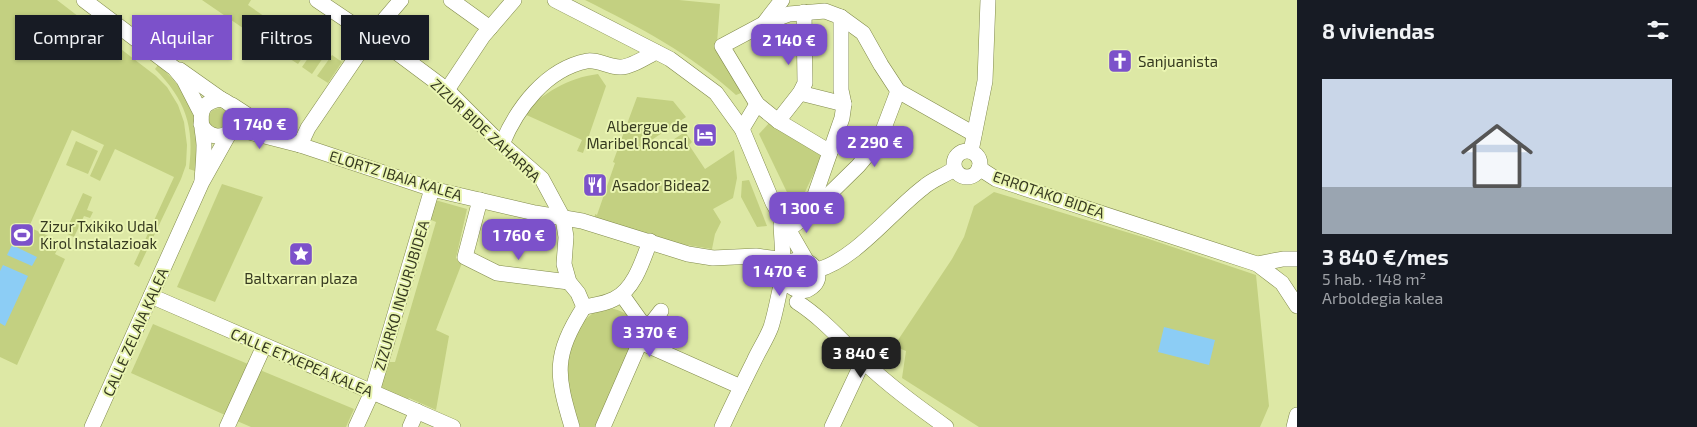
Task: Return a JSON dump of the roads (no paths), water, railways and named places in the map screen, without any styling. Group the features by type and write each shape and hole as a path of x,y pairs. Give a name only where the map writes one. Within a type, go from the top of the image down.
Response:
{"street":[{"name":"ELORTZ IBAIA KALEA","path":"84,0 174,68 184,80 201,119"},
{"name":"ZIZUR BIDE ZAHARRA","path":"317,0 341,17"},
{"path":"388,15 401,0"},
{"path":"452,0 490,28"},
{"path":"447,90 465,60 514,0"},
{"path":"555,0 670,59 716,93 742,130 778,212 811,265 816,283 806,290 797,302 770,328"},
{"path":"764,22 782,0"},
{"path":"971,151 985,82 988,0"},
{"path":"830,152 778,121 757,104 722,46 764,22 824,5 863,33 898,91 974,134"},
{"path":"778,121 800,93 805,83 804,12"},
{"path":"808,215 842,118 844,104 841,90 841,17"},
{"path":"502,144 521,107 543,86 569,66 590,61 621,67 656,52"},
{"path":"294,143 308,128 354,60"},
{"name":"ZIZUR BIDE ZAHARRA","path":"407,60 447,90 502,144 542,179 563,218"},
{"name":"ELORTZ IBAIA KALEA","path":"174,68 182,71 227,102 294,143"},
{"path":"788,230 808,215 858,166 879,141 898,91"},
{"path":"800,93 844,104"},
{"path":"227,102 237,116 231,131 219,136 213,135 204,129 201,119 207,104 227,102"},
{"path":"742,130 757,104"},
{"name":"CALLE ZELAIA KALEA","path":"201,119 204,150 202,182"},
{"name":"ELORTZ IBAIA KALEA","path":"231,131 245,131 294,143 432,189 563,218"},
{"name":"CALLE ZELAIA KALEA","path":"92,427 202,182 231,131"},
{"path":"961,151 971,151 980,160 980,168 975,174 966,177 957,174 954,169 954,159 961,151"},
{"name":"ERROTAKO BIDEA","path":"980,168 996,179 1257,264"},
{"path":"722,427 770,328 788,264 793,261 811,265 831,266 876,230 923,187 954,169"},
{"name":"ZIZURKO INGURUBIDEA","path":"356,427 372,392 432,189"},
{"path":"480,200 465,257 497,273 569,282"},
{"path":"778,212 785,260 784,275 787,282 795,289 806,290"},
{"path":"584,308 578,293 569,282 564,264 566,237 563,218 650,241 688,254 713,258 756,256 785,260"},
{"path":"571,426 559,375 559,359 574,323 584,308 614,300 622,295 638,271 650,241"},
{"path":"1257,264 1283,259 1297,259"},
{"path":"1257,264 1282,283 1297,306"},
{"path":"622,295 642,323 642,337"},
{"name":"CALLE ETXEPEA KALEA","path":"151,296 453,427"},
{"path":"797,302 828,325 863,361 912,403 946,427"},
{"path":"603,427 642,337 661,311"},
{"path":"642,337 741,388"},
{"path":"227,427 264,346"},
{"path":"832,427 863,361"},
{"path":"410,427 417,411"},
{"path":"1294,427 1297,414"}],"water":[{"path":"12,245 37,257 32,266 7,255"},
{"path":"3,265 28,276 5,326 0,323 0,271"},
{"path":"1164,327 1215,340 1209,365 1158,352"}],"place":[{"name":"Sanjuanista","path":"1120,61"},
{"name":"Albergue de Maribel Roncal","path":"705,135"},
{"name":"Asador Bidea2","path":"595,185"},
{"name":"Zizur Txikiko Udal Kirol Instalazioak","path":"22,235"},
{"name":"Baltxarran plaza","path":"301,254"}]}
